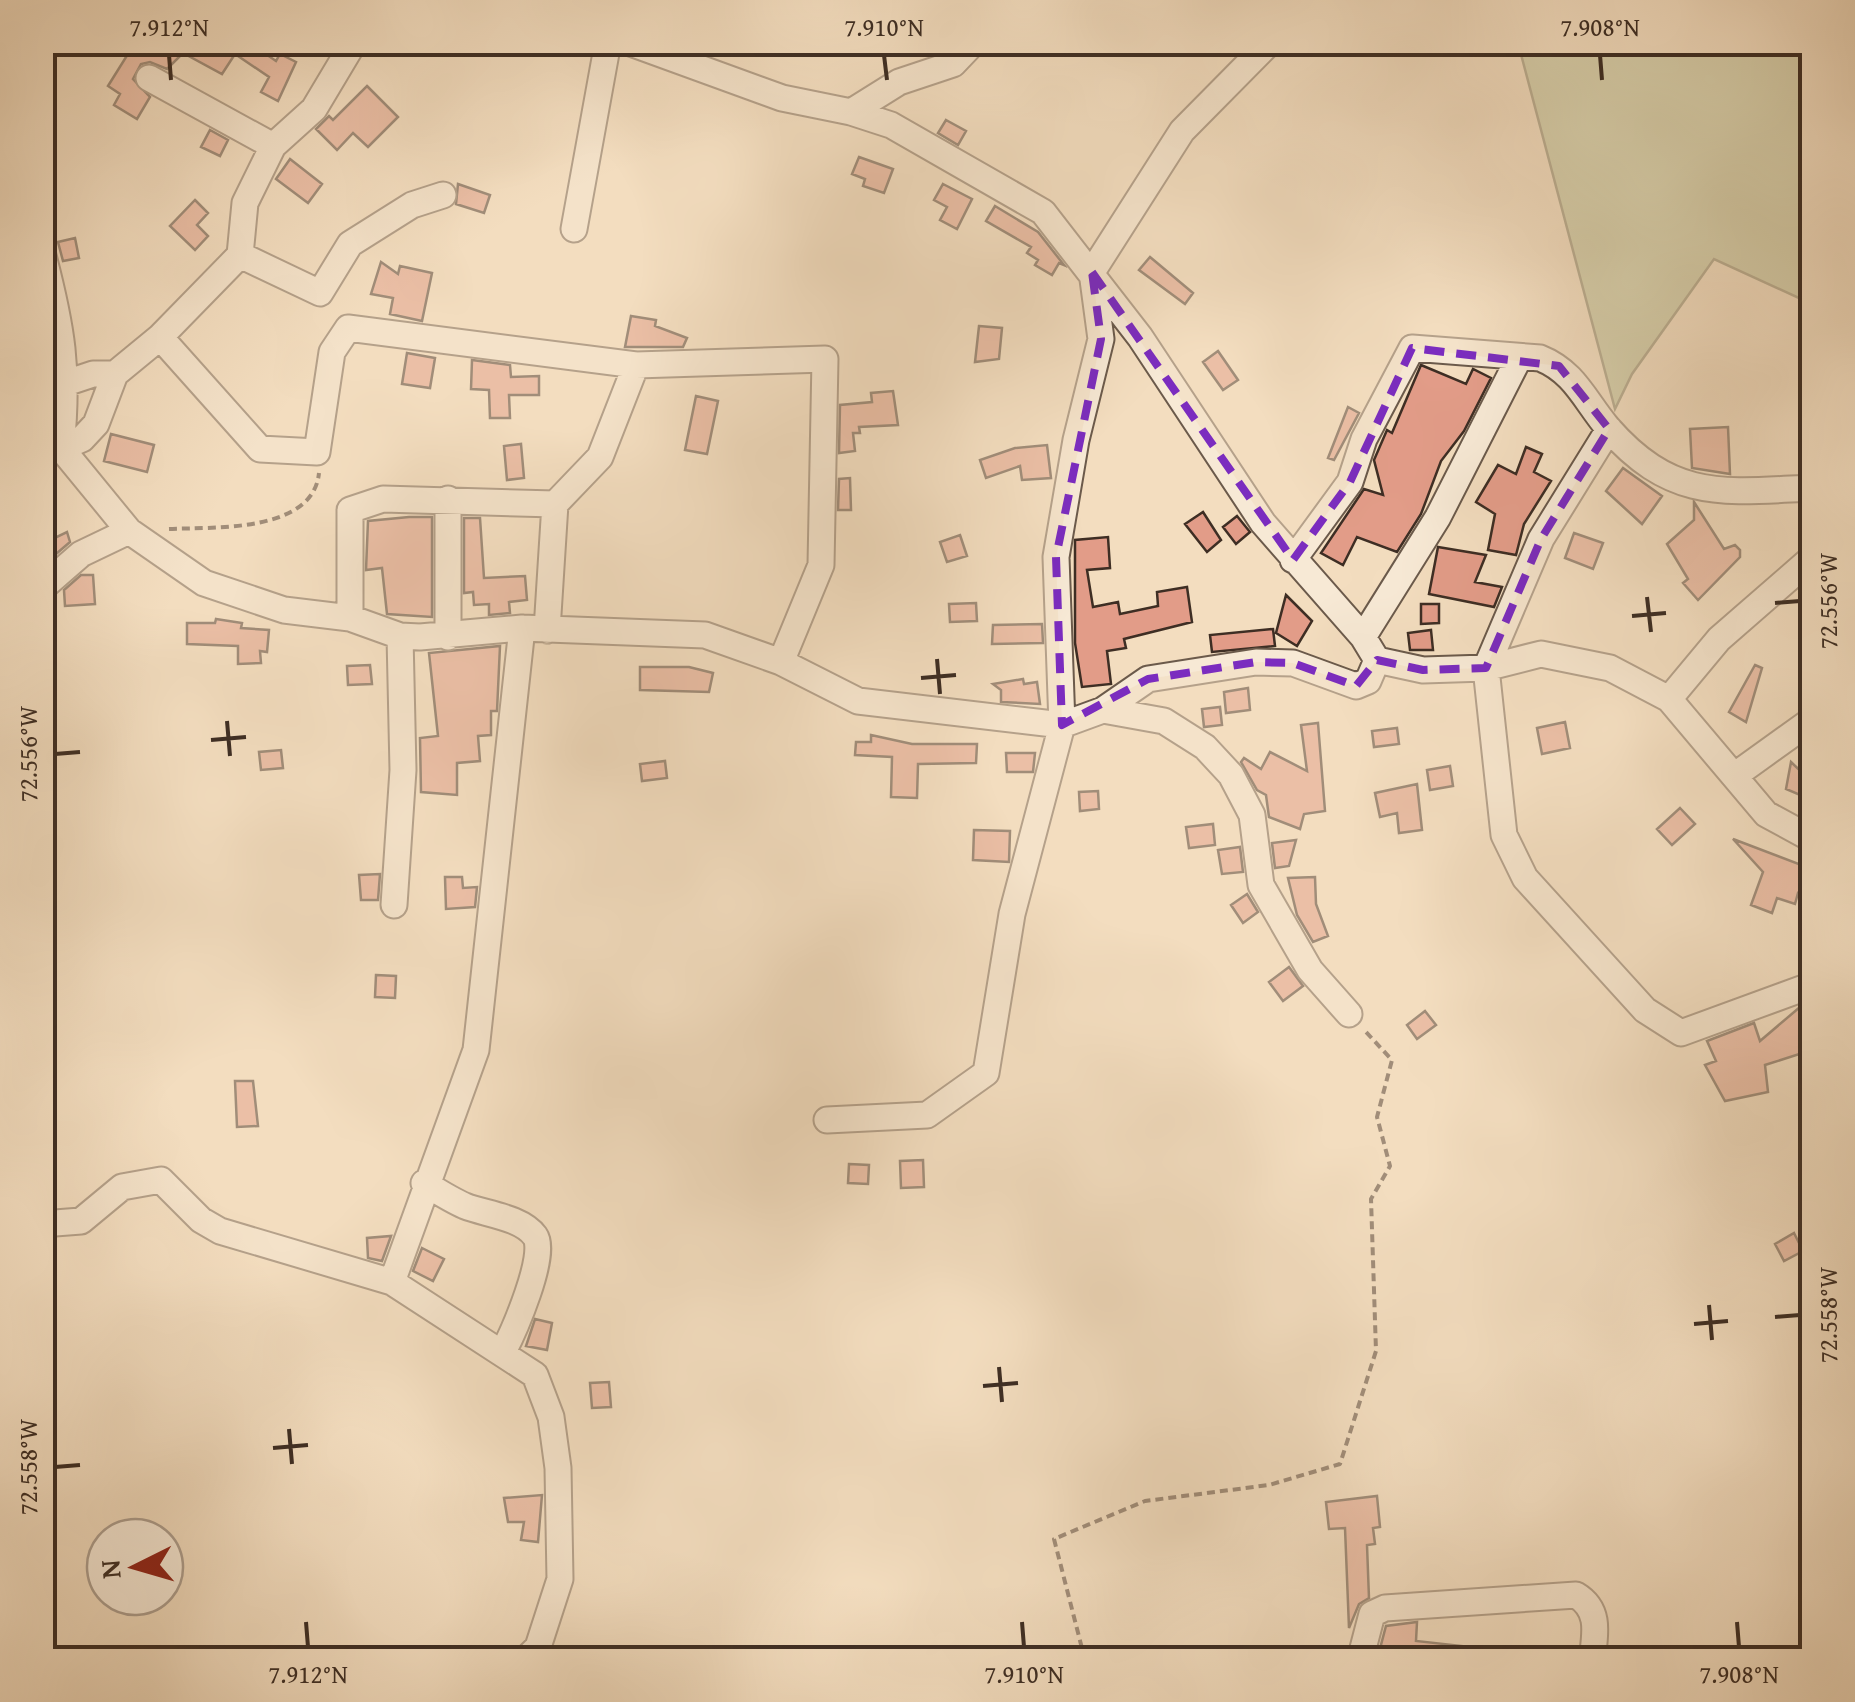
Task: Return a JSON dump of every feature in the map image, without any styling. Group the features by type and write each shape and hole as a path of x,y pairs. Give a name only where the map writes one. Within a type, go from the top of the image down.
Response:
{"street":[{"path":"62,448 82,439 96,424 115,374 160,337 240,254 245,204 273,146 314,109 354,42"},
{"path":"574,228 608,42"},
{"path":"628,42 782,98 852,112 891,125 1043,212 1092,272 1234,483 1378,660 1424,670 1486,668 1541,654 1610,668 1669,698 1766,814 1812,839"},
{"path":"852,112 899,82 953,64 974,42"},
{"path":"827,1120 928,1115 986,1073 1012,914 1062,725 1056,557 1076,440 1101,339 1092,272 1182,132 1270,42"},
{"path":"149,78 273,146"},
{"path":"320,292 350,244 412,205 443,196"},
{"path":"42,252 62,330 55,387 62,448 129,531 204,584 284,610 350,618 400,636 448,637 534,629 705,635 781,662 858,701 1062,725 1103,710 1148,679 1168,674 1256,662 1292,664 1356,686 1368,682 1378,660"},
{"path":"240,254 320,292 348,328 636,366 826,359 820,565 781,662"},
{"path":"160,337 260,449 317,452 332,352 348,328"},
{"path":"1293,560 1350,482 1364,440 1412,348 1540,358 1558,366 1579,386 1609,430 1668,478 1715,493 1812,488"},
{"path":"1363,637 1438,516 1518,358"},
{"path":"392,1282 424,1183 476,1050 555,504 600,458 636,366"},
{"path":"55,387 92,374 115,374"},
{"path":"1609,430 1542,539 1486,668 1504,835 1525,878 1645,1010 1681,1033 1812,985"},
{"path":"350,618 350,510 383,498 555,504"},
{"path":"448,499 448,637"},
{"path":"42,588 81,554 129,531"},
{"path":"1669,698 1720,639 1812,558"},
{"path":"394,905 404,770 400,636"},
{"path":"1103,710 1164,722 1205,748 1231,775 1252,815 1261,885 1310,970 1349,1014"},
{"path":"1734,776 1812,720"},
{"path":"42,1224 81,1222 122,1187 161,1180 200,1220 220,1231 392,1282 535,1376 551,1417 558,1468 560,1580 535,1655"},
{"path":"424,1183 462,1205 520,1224 536,1236 540,1250 518,1324 503,1352"},
{"path":"1360,1660 1372,1614 1385,1608 1576,1595 1588,1602 1597,1624 1592,1660"}],"path":[{"path":"129,531 282,517 301,508 313,493 320,478 317,452"},
{"path":"1085,1660 1054,1540 1145,1501 1269,1484 1340,1464 1376,1351 1371,1200 1390,1166 1377,1117 1392,1060 1349,1014"}],"highlighted area":[{"path":"1092,272 1293,560 1350,482 1412,348 1559,366 1609,429 1541,539 1486,668 1423,670 1377,660 1356,686 1293,663 1256,662 1148,679 1062,725 1056,557 1101,339"}],"green space":[{"path":"1518,43 1812,43 1812,304 1714,259 1632,374 1615,409"}],"building":[{"path":"135,42 248,42 276,61 280,54 296,62 278,101 261,92 269,77 235,54 222,74 183,53 167,69 150,62 141,64 133,79 150,97 137,119 114,105 120,94 108,86 128,54 125,51"},
{"path":"367,86 398,117 368,147 353,133 337,150 316,129 329,116 333,120"},
{"path":"946,120 966,131 958,145 938,133"},
{"path":"210,130 228,140 220,156 201,147"},
{"path":"859,157 893,169 884,193 863,186 865,179 852,174"},
{"path":"290,159 322,184 308,203 276,179"},
{"path":"458,184 490,195 484,213 456,204"},
{"path":"943,184 972,199 957,229 940,220 947,207 934,200"},
{"path":"195,200 208,213 197,225 208,236 195,250 170,226"},
{"path":"995,206 1038,232 1064,265 1059,263 1052,275 1035,265 1038,260 1027,253 1031,247 986,221"},
{"path":"75,238 79,258 63,261 58,242"},
{"path":"1150,257 1193,293 1185,304 1139,270"},
{"path":"381,262 398,274 400,266 432,273 422,321 390,314 393,298 371,294"},
{"path":"631,316 656,320 655,326 687,338 683,347 625,347"},
{"path":"979,326 1002,328 999,359 975,362"},
{"path":"1218,351 1238,380 1223,390 1203,362"},
{"path":"407,353 435,358 430,388 402,384"},
{"path":"472,360 510,365 511,377 539,376 539,395 509,395 510,418 490,418 489,390 471,389"},
{"path":"1421,365 1466,384 1473,369 1491,378 1464,431 1441,461 1421,514 1397,552 1357,537 1343,565 1321,553 1364,489 1383,495 1374,460 1387,430 1392,433"},
{"path":"893,391 898,425 859,427 860,433 853,433 855,451 839,453 840,405 872,402 871,393"},
{"path":"696,396 718,401 707,454 685,450"},
{"path":"1348,407 1359,413 1334,460 1328,458"},
{"path":"1728,427 1730,474 1692,468 1690,429"},
{"path":"111,434 154,445 147,472 104,461"},
{"path":"521,444 524,478 507,480 504,446"},
{"path":"1047,445 1051,478 1022,480 1020,466 986,478 980,460 1015,448"},
{"path":"1526,447 1542,454 1534,472 1551,481 1524,524 1516,555 1488,550 1495,514 1476,502 1498,465 1516,474"},
{"path":"1623,468 1662,496 1642,524 1606,491"},
{"path":"850,478 851,510 838,510 839,479"},
{"path":"1694,502 1724,549 1735,545 1740,550 1740,557 1698,600 1683,583 1688,579 1667,544 1694,520"},
{"path":"1203,512 1221,540 1207,552 1185,524"},
{"path":"1237,516 1250,532 1236,544 1223,527"},
{"path":"432,517 432,617 387,614 382,568 366,570 368,521"},
{"path":"464,518 480,518 484,578 525,576 527,600 509,602 510,613 489,615 489,604 474,605 473,592 464,593"},
{"path":"67,532 70,542 42,566 42,544"},
{"path":"1574,533 1603,543 1593,569 1565,558"},
{"path":"960,535 967,556 947,562 940,542"},
{"path":"1108,537 1110,568 1087,570 1093,607 1118,602 1120,614 1158,606 1157,592 1187,587 1192,622 1124,639 1126,648 1107,651 1111,684 1082,687 1075,643 1075,540"},
{"path":"1438,547 1486,555 1475,582 1502,587 1494,607 1429,594"},
{"path":"81,575 93,575 95,604 65,606 64,590"},
{"path":"1286,595 1312,621 1297,646 1276,633"},
{"path":"976,603 977,621 950,622 949,604"},
{"path":"1421,604 1439,604 1439,623 1421,624"},
{"path":"216,619 242,623 241,628 269,630 267,652 260,651 261,663 238,664 238,646 187,644 187,623 215,623"},
{"path":"1042,624 1043,643 992,644 993,625"},
{"path":"1273,629 1275,646 1212,652 1210,635"},
{"path":"1431,630 1433,650 1410,650 1408,633"},
{"path":"500,646 497,711 491,711 491,735 478,736 480,761 457,763 457,795 421,792 420,738 438,736 429,653"},
{"path":"370,665 372,684 348,685 347,666"},
{"path":"1755,665 1762,668 1746,722 1729,712"},
{"path":"640,667 689,667 713,673 709,692 640,690"},
{"path":"1023,679 1024,684 1037,682 1040,704 1001,702 1001,690 993,684"},
{"path":"1248,688 1250,710 1226,713 1224,692"},
{"path":"1220,707 1222,725 1204,727 1202,709"},
{"path":"1565,722 1570,748 1542,754 1537,728"},
{"path":"1318,723 1325,811 1304,814 1300,829 1269,817 1266,795 1257,790 1241,762 1244,758 1261,769 1270,752 1307,771 1301,725"},
{"path":"1397,728 1399,744 1374,747 1372,731"},
{"path":"871,735 912,744 977,744 976,763 918,764 917,798 891,797 892,757 855,755 856,742 871,742"},
{"path":"281,750 283,768 261,770 259,752"},
{"path":"1006,753 1035,753 1033,772 1007,772"},
{"path":"665,761 667,778 642,781 640,764"},
{"path":"1791,762 1809,779 1800,795 1786,789"},
{"path":"1450,766 1453,786 1430,790 1427,770"},
{"path":"1417,784 1422,830 1399,833 1397,813 1380,817 1375,793"},
{"path":"1098,791 1099,809 1080,811 1079,792"},
{"path":"1680,808 1695,824 1672,845 1657,829"},
{"path":"1213,824 1215,845 1189,848 1186,827"},
{"path":"974,830 1010,831 1009,862 973,860"},
{"path":"1733,839 1812,869 1812,900 1798,893 1795,904 1777,898 1772,913 1751,905 1763,872"},
{"path":"1296,840 1289,866 1275,868 1272,843"},
{"path":"1240,847 1243,872 1222,874 1218,850"},
{"path":"380,874 378,900 361,900 359,875"},
{"path":"445,877 462,877 463,888 477,887 475,907 446,909"},
{"path":"1315,877 1316,904 1328,936 1313,942 1297,915 1288,878"},
{"path":"1247,894 1258,912 1243,923 1231,905"},
{"path":"1289,967 1303,986 1283,1001 1269,982"},
{"path":"376,975 396,976 395,998 375,997"},
{"path":"1800,1007 1812,1050 1765,1065 1768,1092 1725,1101 1705,1065 1716,1061 1707,1041 1754,1023 1760,1041"},
{"path":"1425,1011 1436,1025 1417,1039 1407,1025"},
{"path":"235,1081 253,1081 258,1126 237,1127"},
{"path":"923,1160 924,1187 901,1188 900,1161"},
{"path":"849,1164 869,1165 868,1184 848,1183"},
{"path":"1794,1233 1803,1251 1784,1261 1775,1244"},
{"path":"391,1236 382,1261 368,1258 367,1238"},
{"path":"422,1248 444,1259 433,1281 413,1271"},
{"path":"535,1319 552,1323 547,1350 526,1346"},
{"path":"609,1382 611,1407 592,1408 590,1383"},
{"path":"542,1495 538,1542 521,1540 524,1522 508,1522 504,1498"},
{"path":"1377,1496 1380,1527 1373,1528 1375,1544 1367,1545 1369,1598 1359,1604 1349,1628 1345,1528 1329,1529 1326,1502"},
{"path":"1417,1622 1416,1641 1480,1648 1479,1660 1377,1660 1386,1626"}]}
